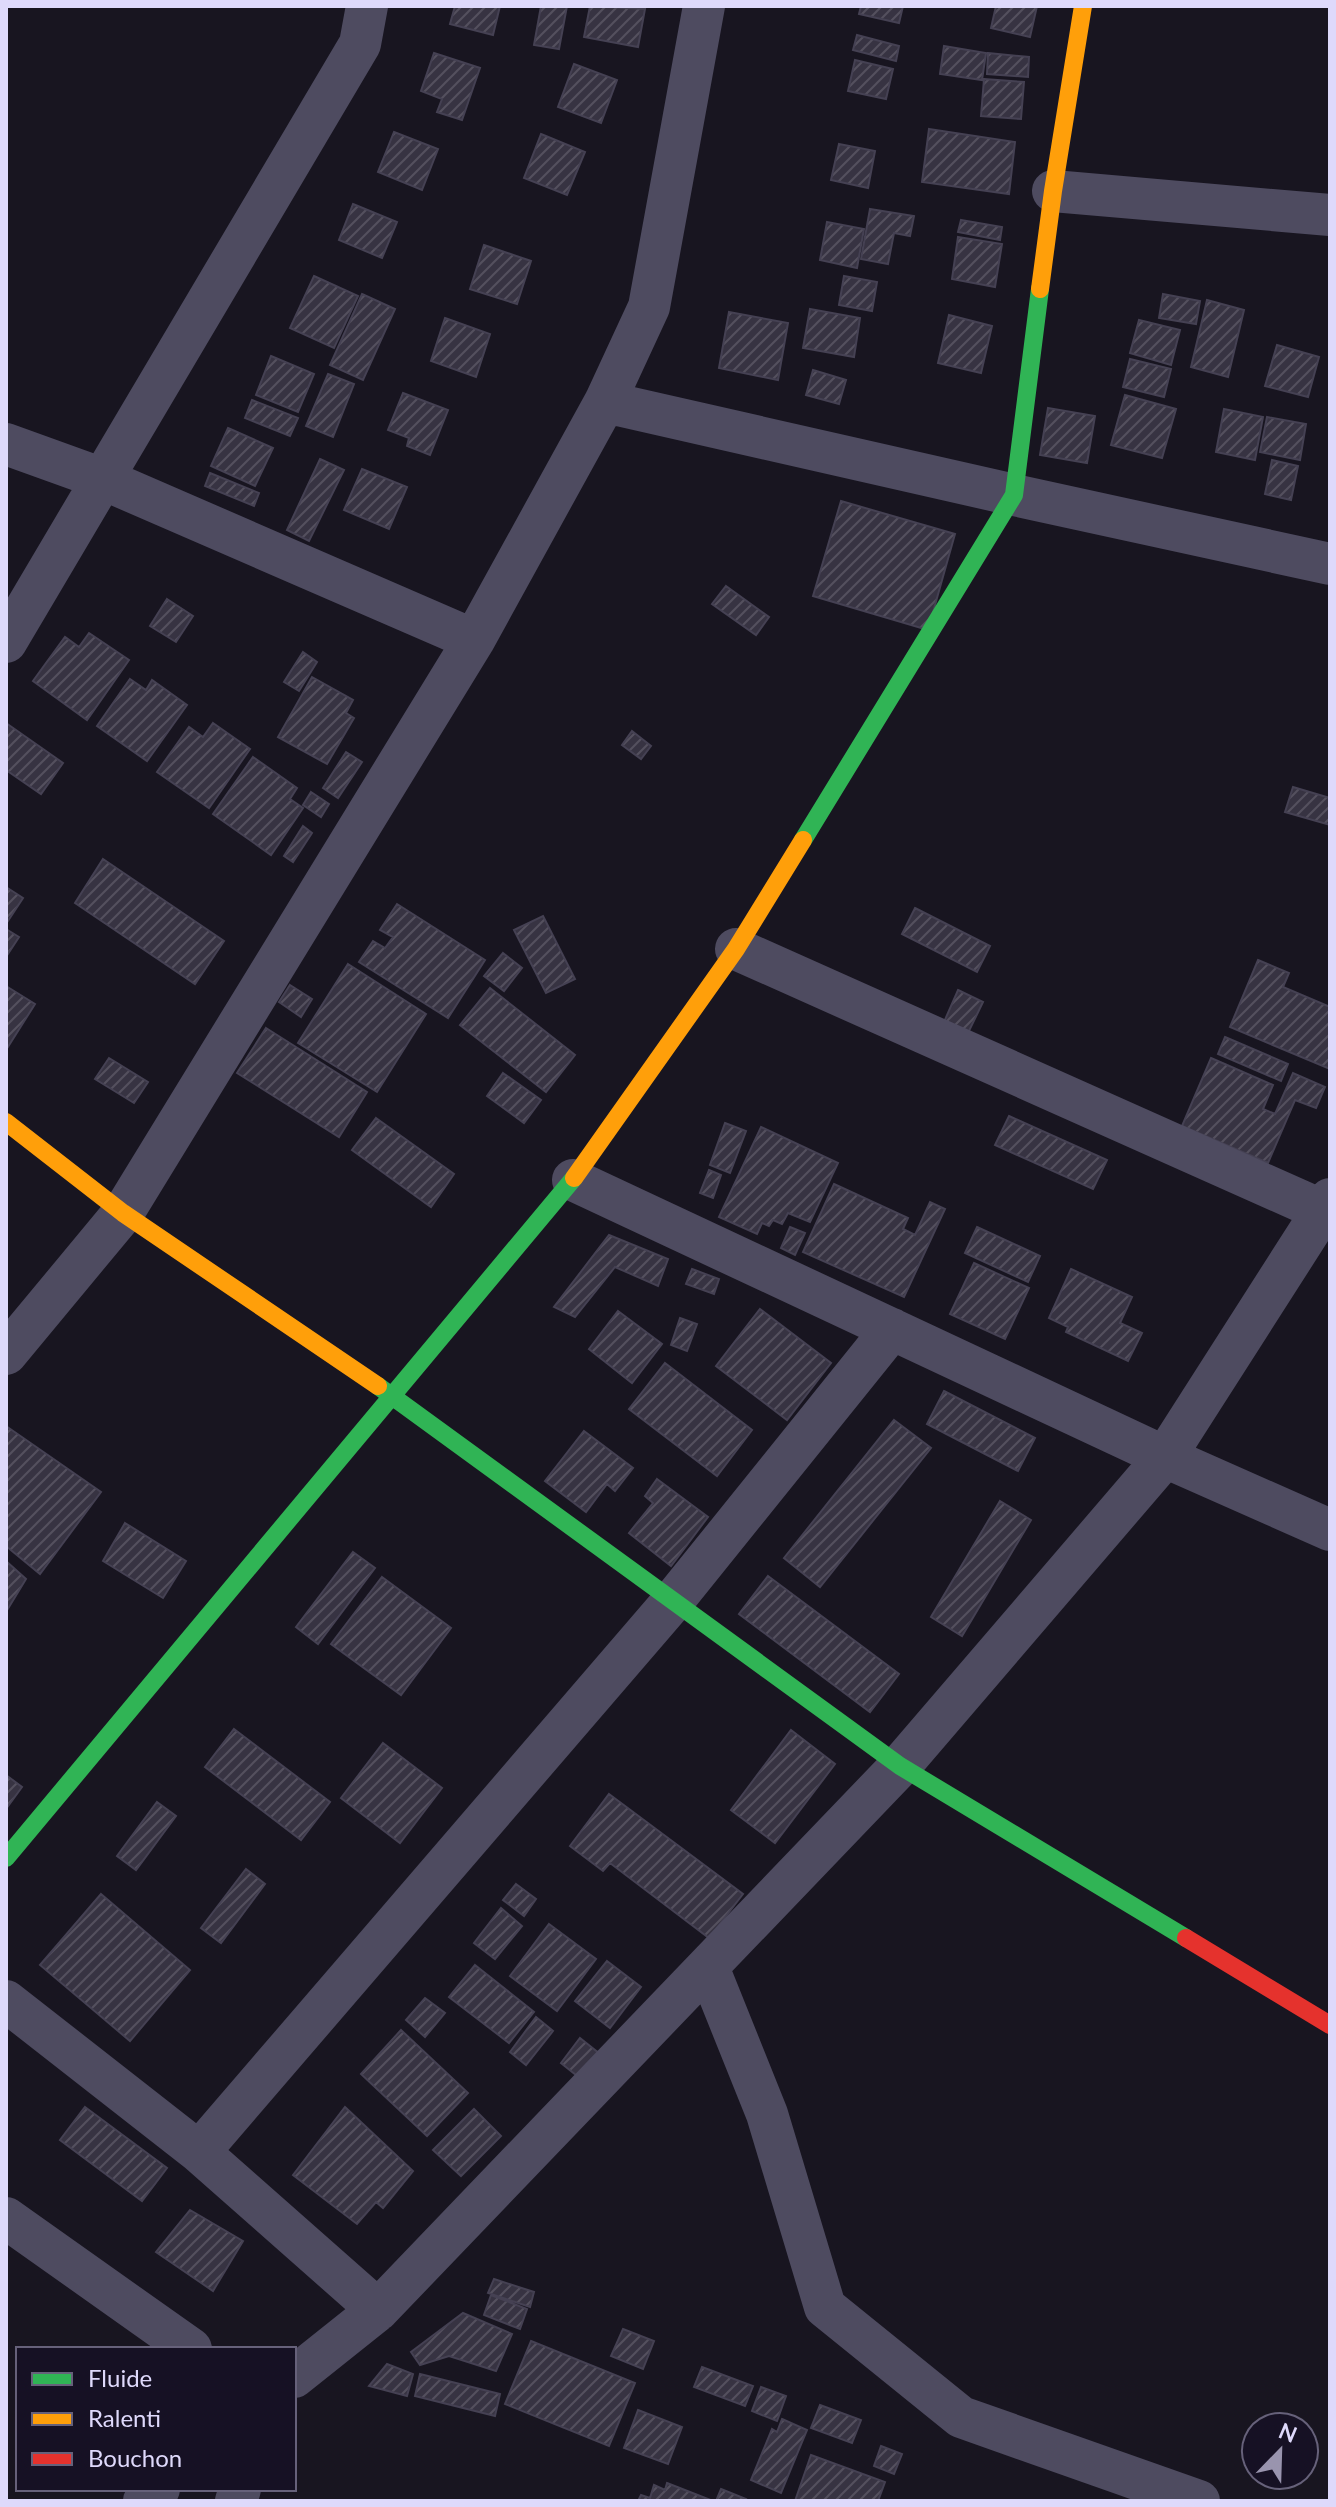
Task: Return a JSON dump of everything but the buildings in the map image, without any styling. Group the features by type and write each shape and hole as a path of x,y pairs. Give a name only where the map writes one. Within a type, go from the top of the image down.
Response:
{"street":[{"path":"6,642 360,44 367,6"},
{"path":"6,1354 123,1213 474,640 605,402 649,307 704,6"},
{"path":"6,1858 573,1180 736,949 1014,495 1053,191 1083,6"},
{"path":"1053,191 1330,215"},
{"path":"605,402 1330,564"},
{"path":"6,444 103,479 474,640"},
{"path":"296,2375 378,2310 900,1766 1165,1457 1326,1204 736,949"},
{"path":"6,1122 123,1213 393,1396 900,1766 1330,2025"},
{"path":"573,1180 1165,1457 1330,1530"},
{"path":"199,2152 673,1601 892,1329"},
{"path":"708,1967 767,2114 825,2307 961,2417 1199,2501"},
{"path":"6,2001 199,2152 378,2310"},
{"path":"6,2218 188,2347"}],"traffic: fast":[{"path":"803,840 1014,495 1040,289"},
{"path":"6,1858 574,1178"},
{"path":"378,1386 900,1766 1186,1938"}],"traffic: slow":[{"path":"1040,289 1083,6"},
{"path":"574,1178 736,949 803,840"},
{"path":"6,1122 123,1213 378,1386"}],"traffic: jam":[{"path":"1186,1938 1330,2025"}]}
